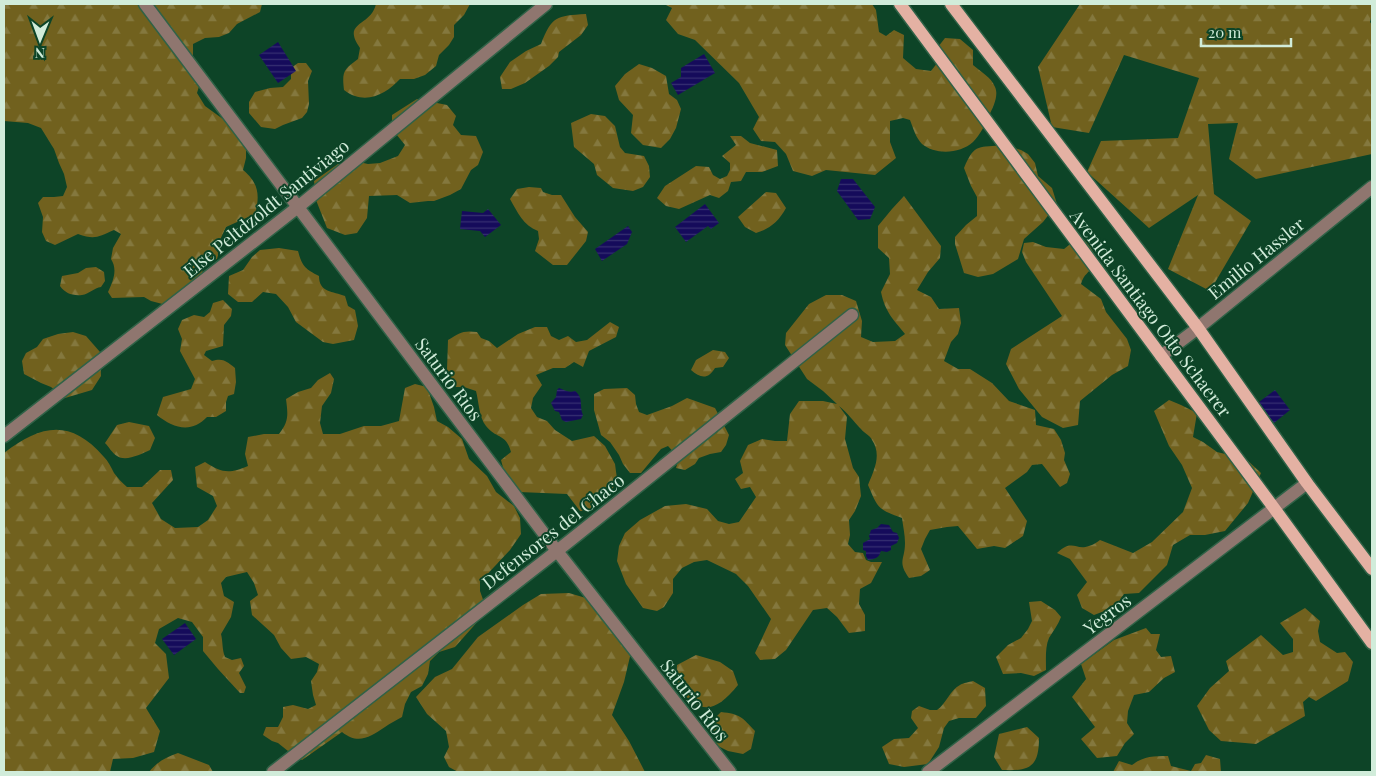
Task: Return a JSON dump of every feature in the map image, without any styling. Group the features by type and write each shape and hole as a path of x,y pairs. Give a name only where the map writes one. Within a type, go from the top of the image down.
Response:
{"main road":[{"name":"Avenida Santiago Otto Schaerer","path":"900,4 1372,643"},
{"name":"Avenida Santiago Otto Schaerer","path":"951,4 1198,328 1307,483 1372,568"}],"street":[{"name":"Saturio Rios","path":"144,4 557,551 730,772"},
{"name":"Else Peltdzoldt Santiviago","path":"4,436 298,207 546,4"},
{"name":"Emilio Hassler","path":"1161,356 1372,187"},
{"name":"Defensores del Chaco","path":"273,772 557,551 852,315"},
{"name":"Yegros","path":"928,772 1307,483"}],"green space":[{"path":"4,4 262,4 260,12 237,24 229,33 219,37 205,38 193,44 193,57 203,73 197,93 205,106 227,122 246,148 243,170 255,185 258,196 255,214 226,227 219,242 217,259 206,263 201,275 174,307 151,301 144,297 112,298 108,292 113,280 114,271 111,259 113,248 121,234 114,230 96,237 78,234 55,245 46,241 42,232 43,217 38,203 43,197 63,196 67,187 54,149 41,128 28,123 4,121"},
{"path":"376,4 470,4 464,15 454,25 454,37 439,55 436,66 425,75 414,79 400,79 391,88 368,98 352,95 344,90 343,79 346,69 358,59 360,48 355,39 355,28 369,17"},
{"path":"664,4 872,4 876,10 879,32 886,36 894,30 904,35 903,58 916,69 931,71 938,62 938,47 945,38 960,39 973,50 973,65 993,83 996,90 995,101 986,123 978,136 968,146 961,149 948,152 927,148 918,139 910,120 903,118 890,121 890,142 896,158 875,175 826,170 812,176 793,171 786,154 775,142 761,141 753,129 759,117 739,83 695,40 678,34 666,20 672,8"},
{"path":"1080,4 1372,4 1370,22 1372,25 1372,154 1256,179 1229,159 1238,123 1208,124 1214,194 1251,221 1210,291 1168,269 1198,195 1149,228 1087,172 1101,141 1178,138 1199,78 1124,55 1089,133 1052,127 1038,67"},
{"path":"586,14 588,25 581,35 559,52 558,57 549,66 525,83 511,89 502,89 500,77 510,62 541,44 548,28 556,19"},
{"path":"298,63 306,63 312,71 308,81 309,104 307,112 302,118 275,129 261,127 249,113 249,102 255,92 283,87 291,79 291,68"},
{"path":"639,64 652,68 666,76 669,94 677,100 681,109 676,128 670,139 661,148 643,145 631,133 633,115 619,100 615,86 625,74"},
{"path":"417,99 447,105 456,116 453,125 461,135 476,136 483,152 478,165 471,170 461,189 450,195 434,201 410,203 397,195 369,196 367,218 357,233 345,235 327,228 316,200 314,181 345,159 368,164 380,163 398,156 405,145 392,129 392,115"},
{"path":"591,114 605,116 615,126 620,147 625,153 644,156 649,166 650,177 643,187 633,191 613,188 597,175 594,164 574,147 571,123"},
{"path":"730,136 741,136 750,143 777,150 778,166 762,172 746,172 741,181 731,182 728,191 719,198 710,195 679,209 666,206 657,198 665,186 696,166 709,167 713,175 720,179 727,176 730,170 730,163 722,156 736,145"},
{"path":"1005,145 1028,154 1035,163 1038,176 1052,188 1057,204 1043,222 1024,239 1018,259 993,274 978,277 964,273 955,244 955,237 977,216 977,197 964,168 975,150"},
{"path":"541,188 543,192 552,195 561,195 575,217 588,232 586,241 567,265 553,265 535,251 539,239 538,231 528,225 518,214 510,199 517,189"},
{"path":"766,192 776,193 786,208 774,224 756,233 745,227 738,217"},
{"path":"904,196 941,246 940,258 928,272 917,290 931,297 939,309 959,308 961,323 958,334 951,342 944,361 958,369 970,369 992,383 1009,401 1035,410 1036,425 1054,429 1061,440 1065,453 1064,460 1070,474 1067,483 1060,487 1042,464 1032,465 1027,472 1005,488 1027,521 1023,536 1005,548 994,546 977,549 958,526 930,530 921,549 930,570 921,576 909,578 902,564 905,543 902,518 879,507 868,485 877,457 875,446 870,437 839,406 847,417 845,439 853,468 859,477 861,496 849,520 850,535 848,544 855,552 863,553 866,560 882,562 871,583 860,589 859,604 865,615 865,631 849,633 837,617 827,608 813,610 786,650 775,659 760,660 755,653 771,619 748,586 736,574 707,560 694,562 682,568 673,579 673,593 664,607 657,611 643,608 626,584 617,561 619,546 625,533 640,520 665,506 686,504 707,509 718,521 729,524 739,522 756,497 750,487 741,489 735,479 743,473 740,461 748,445 762,439 787,441 790,414 799,401 823,401 837,404 807,379 785,345 786,333 809,304 826,295 842,295 856,301 862,321 861,337 873,342 895,341 905,334 890,315 883,299 881,292 890,274 889,258 878,248 878,226"},
{"path":"1084,240 1091,245 1093,261 1091,269 1081,284 1101,299 1106,312 1127,339 1131,350 1128,366 1112,375 1080,401 1078,425 1063,428 1042,417 1019,389 1006,364 1011,349 1062,316 1026,262 1022,252 1024,243 1033,242 1046,247 1064,249 1073,242"},
{"path":"279,248 298,251 307,269 319,276 321,286 345,296 348,306 355,310 358,326 354,340 333,344 323,342 296,322 288,307 276,294 263,292 252,302 238,302 228,294 229,276 243,270 252,257 260,250"},
{"path":"96,267 104,272 105,281 101,287 85,294 75,295 69,294 60,286 62,276 78,273 86,268"},
{"path":"223,300 232,309 231,316 224,325 223,346 206,351 204,355 212,361 224,361 235,368 236,382 234,394 228,396 226,411 216,417 207,417 195,426 176,426 157,415 163,397 191,389 195,379 180,351 182,339 178,329 182,320 194,315 204,317 210,312 213,303"},
{"path":"610,322 619,327 616,337 589,351 583,367 574,362 565,368 553,368 536,375 542,385 533,398 531,408 537,417 547,421 555,430 572,441 594,436 605,446 615,464 617,479 611,492 603,502 591,511 580,511 567,494 519,492 505,475 501,460 511,452 509,446 504,439 493,433 486,426 481,414 476,391 464,387 453,387 447,370 448,340 468,331 477,332 481,338 489,341 497,348 518,334 535,327 547,327 551,336 559,340 568,336 576,342 587,340"},
{"path":"73,332 86,336 100,352 101,376 92,390 65,398 51,387 24,374 22,361 26,353 37,347 43,339"},
{"path":"713,350 725,352 729,358 723,367 715,368 707,376 698,375 691,370 696,360"},
{"path":"330,373 334,379 331,393 322,406 320,423 323,434 340,434 364,426 381,426 399,421 405,388 415,384 427,387 437,421 448,427 462,439 469,459 487,476 496,492 514,506 520,518 521,534 510,550 480,582 480,591 487,611 455,647 439,652 430,661 428,674 422,686 411,692 405,704 402,717 364,738 353,738 342,732 302,760 263,735 266,727 278,727 283,717 283,707 293,705 308,709 316,705 311,681 317,672 319,664 306,657 291,659 281,648 274,635 252,615 250,601 258,595 254,583 247,572 226,577 221,583 224,596 234,602 231,617 221,634 223,652 225,657 232,660 241,658 244,666 239,673 246,687 244,693 240,693 203,651 203,637 192,622 178,618 159,629 155,643 166,654 169,678 146,708 160,731 154,752 133,758 113,759 110,772 4,772 4,453 30,436 55,430 67,431 91,444 127,487 142,487 160,470 171,470 173,480 152,503 161,519 175,528 198,527 208,520 217,506 213,496 197,487 195,467 205,462 226,471 248,466 245,454 248,437 279,434 287,418 286,399 298,392 311,388 318,380"},
{"path":"627,388 635,395 639,412 647,415 687,398 715,408 729,435 726,445 721,452 699,458 695,464 685,470 676,468 679,458 668,446 661,449 641,473 630,473 610,442 601,435 594,410 594,394 604,389"},
{"path":"1169,400 1197,413 1193,437 1217,452 1246,459 1261,473 1248,503 1225,531 1205,535 1190,535 1173,545 1167,565 1139,593 1124,594 1115,607 1094,615 1082,608 1077,595 1087,582 1070,559 1057,553 1067,546 1084,547 1100,540 1133,553 1152,542 1183,512 1192,488 1182,465 1169,446 1154,411"},
{"path":"129,422 149,426 155,438 150,450 134,457 121,458 105,443 117,425"},
{"path":"569,593 596,601 632,648 624,682 612,715 629,741 645,772 458,772 449,767 444,757 449,747 446,731 427,714 416,697 435,677 452,669 478,637 523,605 541,594"},
{"path":"1041,601 1055,610 1061,617 1049,638 1046,670 1034,676 1021,673 1003,674 996,657 1008,645 1021,638 1028,629 1032,621 1029,602"},
{"path":"1305,608 1320,621 1318,631 1320,642 1337,653 1345,652 1353,662 1348,681 1316,701 1309,697 1303,702 1305,716 1256,744 1221,741 1209,730 1197,706 1210,688 1229,671 1226,661 1261,635 1283,655 1293,652 1293,639 1280,623"},
{"path":"1146,628 1151,634 1160,634 1156,650 1161,657 1171,656 1175,672 1164,678 1149,692 1134,695 1128,711 1127,723 1134,734 1125,743 1117,756 1097,758 1081,739 1095,727 1072,697 1086,679 1081,664 1114,640"},
{"path":"696,655 720,662 733,671 738,685 729,695 714,706 700,706 676,686 677,665"},
{"path":"973,681 985,688 986,706 976,718 959,718 949,721 944,728 939,747 928,764 904,767 889,764 882,747 894,739 909,738 918,728 911,718 912,711 919,706 930,710 937,710 957,687"},
{"path":"721,712 740,717 755,731 751,749 743,754 728,751 718,746 711,722"},
{"path":"1027,727 1039,738 1039,748 1034,762 1031,766 1019,770 1002,770 994,757 999,734"},
{"path":"178,753 209,765 213,772 149,772 162,760"},
{"path":"1206,755 1220,759 1221,772 1113,772 1119,761 1132,765 1153,756 1168,756 1171,766 1191,771 1195,764 1201,763"}],"shaded area":[{"path":"278,42 296,71 278,83 259,55"},
{"path":"704,54 715,73 678,95 671,83 681,77 681,68"},
{"path":"841,179 853,179 875,207 870,219 858,220 837,191"},
{"path":"705,204 719,223 711,229 708,226 686,242 675,227"},
{"path":"488,209 501,225 485,237 480,231 460,229 462,211 483,213"},
{"path":"628,226 632,232 627,244 602,261 595,249"},
{"path":"559,388 575,391 578,394 583,415 581,419 566,422 562,420 559,412 555,411 551,403 556,397"},
{"path":"1275,390 1290,410 1274,423 1259,402"},
{"path":"881,524 889,525 899,538 897,543 891,546 891,550 887,552 881,551 876,558 868,560 866,551 863,550 863,543 870,539 871,530"},
{"path":"185,623 196,639 174,655 162,639"}]}
